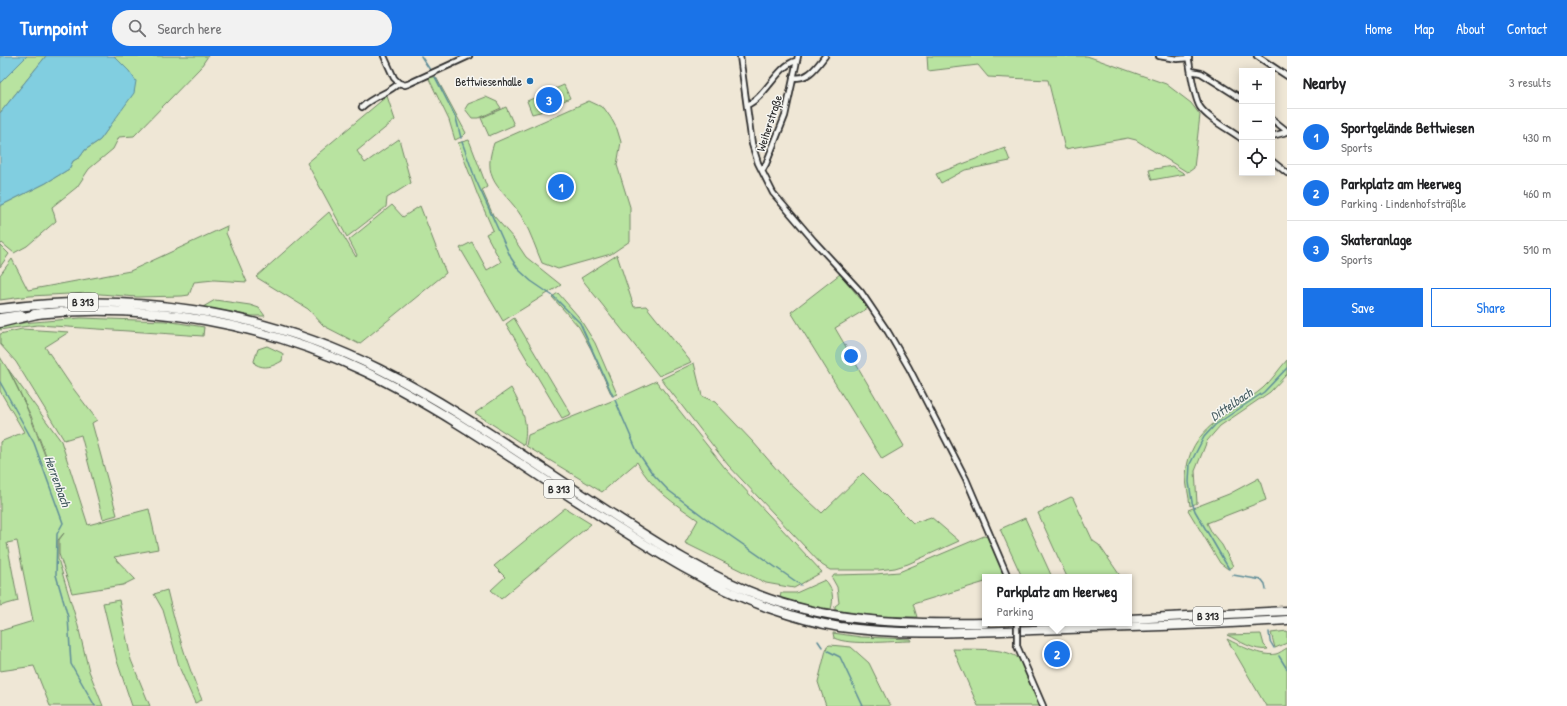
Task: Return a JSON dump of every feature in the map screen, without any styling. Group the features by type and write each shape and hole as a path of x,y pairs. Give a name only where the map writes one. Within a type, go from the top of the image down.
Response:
{"highway":[{"name":"B 313","path":"0,309 67,303 124,303 195,310 268,325 356,358 412,387 467,420 651,538 718,577 769,599 825,614 878,622 982,623"},
{"name":"B 313","path":"0,318 41,313 110,311 169,315 221,323 277,337 300,345 368,373 418,400 662,555 704,579 755,603 821,623 906,632 978,632 1122,628 1287,620"},
{"path":"0,323 41,313"},
{"name":"B 313","path":"1132,619 1287,611"}],"street":[{"path":"384,56 394,78 399,83 405,85 467,56"},
{"path":"740,56 754,150 773,193 805,231 861,292 888,332 909,368 966,479 1007,574"},
{"path":"793,77 800,78 808,74 825,56"},
{"path":"1159,56 1177,59 1189,57 1197,99 1204,111 1239,137"},
{"path":"1257,56 1265,58 1287,76"},
{"path":"747,105 757,99 789,64 797,58"},
{"name":"Weiherstraße","path":"762,171 785,116 797,58"},
{"path":"1191,71 1201,73 1239,97"},
{"path":"362,107 399,83"},
{"path":"1275,121 1287,131"},
{"path":"1275,135 1287,131"},
{"path":"1275,163 1287,173"},
{"path":"1017,626 1017,646 1043,706"}],"green space":[{"path":"27,56 46,56 0,113 0,83"},
{"path":"114,56 208,56 200,68 134,136 119,137 113,149 89,169 77,187 52,207 56,221 27,246 14,253 2,243 0,245 0,206 46,183 69,169 73,161 80,157 85,150 100,140 112,123 129,71"},
{"path":"927,56 1087,56 1166,84 1191,103 1200,115 1194,168 1187,172 1136,140 1128,138 1065,149 1048,80 988,77 978,65 928,71"},
{"path":"428,77 436,77 466,133 463,136 455,140 449,120"},
{"path":"564,85 570,98 540,112 532,114 527,101"},
{"path":"387,96 395,120 357,151 365,163 399,139 411,183 387,198 386,207 347,237 307,163"},
{"path":"486,97 497,102 501,108 479,118 472,118 465,109 468,104"},
{"path":"589,101 604,108 617,129 621,142 617,165 630,207 630,241 611,254 558,269 542,263 518,210 497,186 493,178 490,169 490,157 494,143"},
{"path":"506,107 514,125 489,136 481,118"},
{"path":"469,140 487,187 482,190 493,215 514,239 526,257 561,285 503,321 460,248 472,242 487,270 501,262 486,234 493,230 478,196 458,143"},
{"path":"1005,148 1010,161 965,170 941,183 936,174"},
{"path":"1172,166 1185,174 1152,180 1149,170"},
{"path":"392,205 403,217 420,206 446,273 359,344 324,326 308,309 256,277 329,212 356,257 357,255 349,240"},
{"path":"227,226 226,233 247,282 214,280 194,282 189,295 182,296 137,297 88,293 30,296 0,300 0,275 12,259 28,290 130,271"},
{"path":"0,245 9,254 0,267"},
{"path":"617,255 634,307 646,306 691,362 659,376 581,278"},
{"path":"840,274 868,308 835,328 904,446 882,459 791,312"},
{"path":"558,293 578,316 595,343 617,394 612,396 591,349 579,327 552,297"},
{"path":"215,300 250,305 259,308 265,316 252,316 203,307"},
{"path":"81,318 166,321 204,327 203,336 38,325 0,330 0,325"},
{"path":"514,318 571,414 562,418 506,324"},
{"path":"22,329 69,332 45,347 72,387 97,420 92,423 117,515 103,519 81,435 64,440 16,362 0,344 0,334"},
{"path":"267,346 282,353 282,361 266,367 255,364 254,361 258,349"},
{"path":"0,357 9,372 8,369 61,441 88,525 149,509 158,549 114,557 135,579 123,585 72,593 59,554 59,540 64,533 58,540 58,559 77,622 89,671 103,706 50,706 34,666 0,671 0,631 33,621 17,541 7,543 18,601 0,606 0,442 24,432 0,391","holes":["25,403 31,416 56,483 49,467"]},
{"path":"1287,360 1287,374 1270,392 1220,426 1207,441 1195,471 1197,503 1190,506 1186,476 1189,459 1195,445 1203,433 1214,423 1263,388"},
{"path":"694,363 702,396 715,402 753,442 785,479 822,513 863,473 913,523 931,517 959,541 908,564 895,568 879,570 830,570 822,565 728,465 661,379"},
{"path":"656,381 725,468 822,572 794,588 766,583 685,543 698,520 656,488 637,462 602,492 526,446 528,435 619,398"},
{"path":"511,388 524,415 526,429 524,445 475,413"},
{"path":"1259,478 1266,500 1207,523 1212,533 1222,545 1233,566 1228,569 1220,563 1188,510 1229,494"},
{"path":"1071,497 1073,498 1093,541 1099,545 1119,574 1066,574 1038,513"},
{"path":"565,508 591,524 501,599 491,590 505,577 494,566"},
{"path":"1025,518 1051,574 1021,574 1000,529"},
{"path":"984,536 988,537 1004,574 982,574 982,583 913,604 917,617 876,616 835,610 835,606 839,603 837,587 832,578 834,575 899,572"},
{"path":"825,580 830,586 832,593 831,609 825,608 825,610 780,598 781,593 796,593"},
{"path":"167,590 182,646 202,700 195,703 180,669 163,610 154,594"},
{"path":"119,600 131,660 150,706 132,706 117,661 103,603"},
{"path":"1287,631 1287,643 1275,648 1271,633"},
{"path":"833,633 861,637 910,639 911,641 850,642 834,638"},
{"path":"1261,634 1264,645 1268,649 1258,649 1252,647 1227,635"},
{"path":"1227,639 1251,650 1270,655 1279,653 1287,648 1287,706 1266,706"},
{"path":"827,646 851,647 869,663 890,706 826,706 818,682"},
{"path":"953,649 999,651 1016,656 1027,671 1041,706 978,706"}],"water":[{"path":"0,56 27,56 0,83"},
{"path":"46,56 114,56 129,71 136,81 134,93 100,140 85,150 80,157 73,161 69,169 46,183 0,206 0,113"}],"waterway":[{"path":"421,56 430,70"},
{"path":"435,77 456,118 461,138"},
{"path":"462,142 475,178 511,258 519,270 531,281 553,296 580,323 613,396"},
{"name":"Dittelbach","path":"1229,569 1195,511 1189,482 1190,464 1204,437 1215,425 1264,392 1287,368"},
{"name":"Herrenbach","path":"0,382 34,443 63,523 57,534 56,575 68,617 71,664 95,706"},
{"path":"615,400 637,451 652,473 668,490 712,523 801,585"},
{"name":"Dittelbach","path":"1233,575 1262,580 1265,584 1266,590"},
{"name":"Dittelbach","path":"1269,632 1270,641 1274,648"},
{"path":"818,641 822,647"},
{"path":"828,651 840,657 863,706"},
{"name":"Dittelbach","path":"1279,656 1287,669"}],"place":[{"name":"Bettwiesenhalle","path":"530,81"},
{"name":"Skateranlage","path":"549,100"},
{"name":"Sportgelände Bettwiesen","path":"561,187"},
{"name":"Parkplatz am Heerweg","path":"1057,654"}]}
